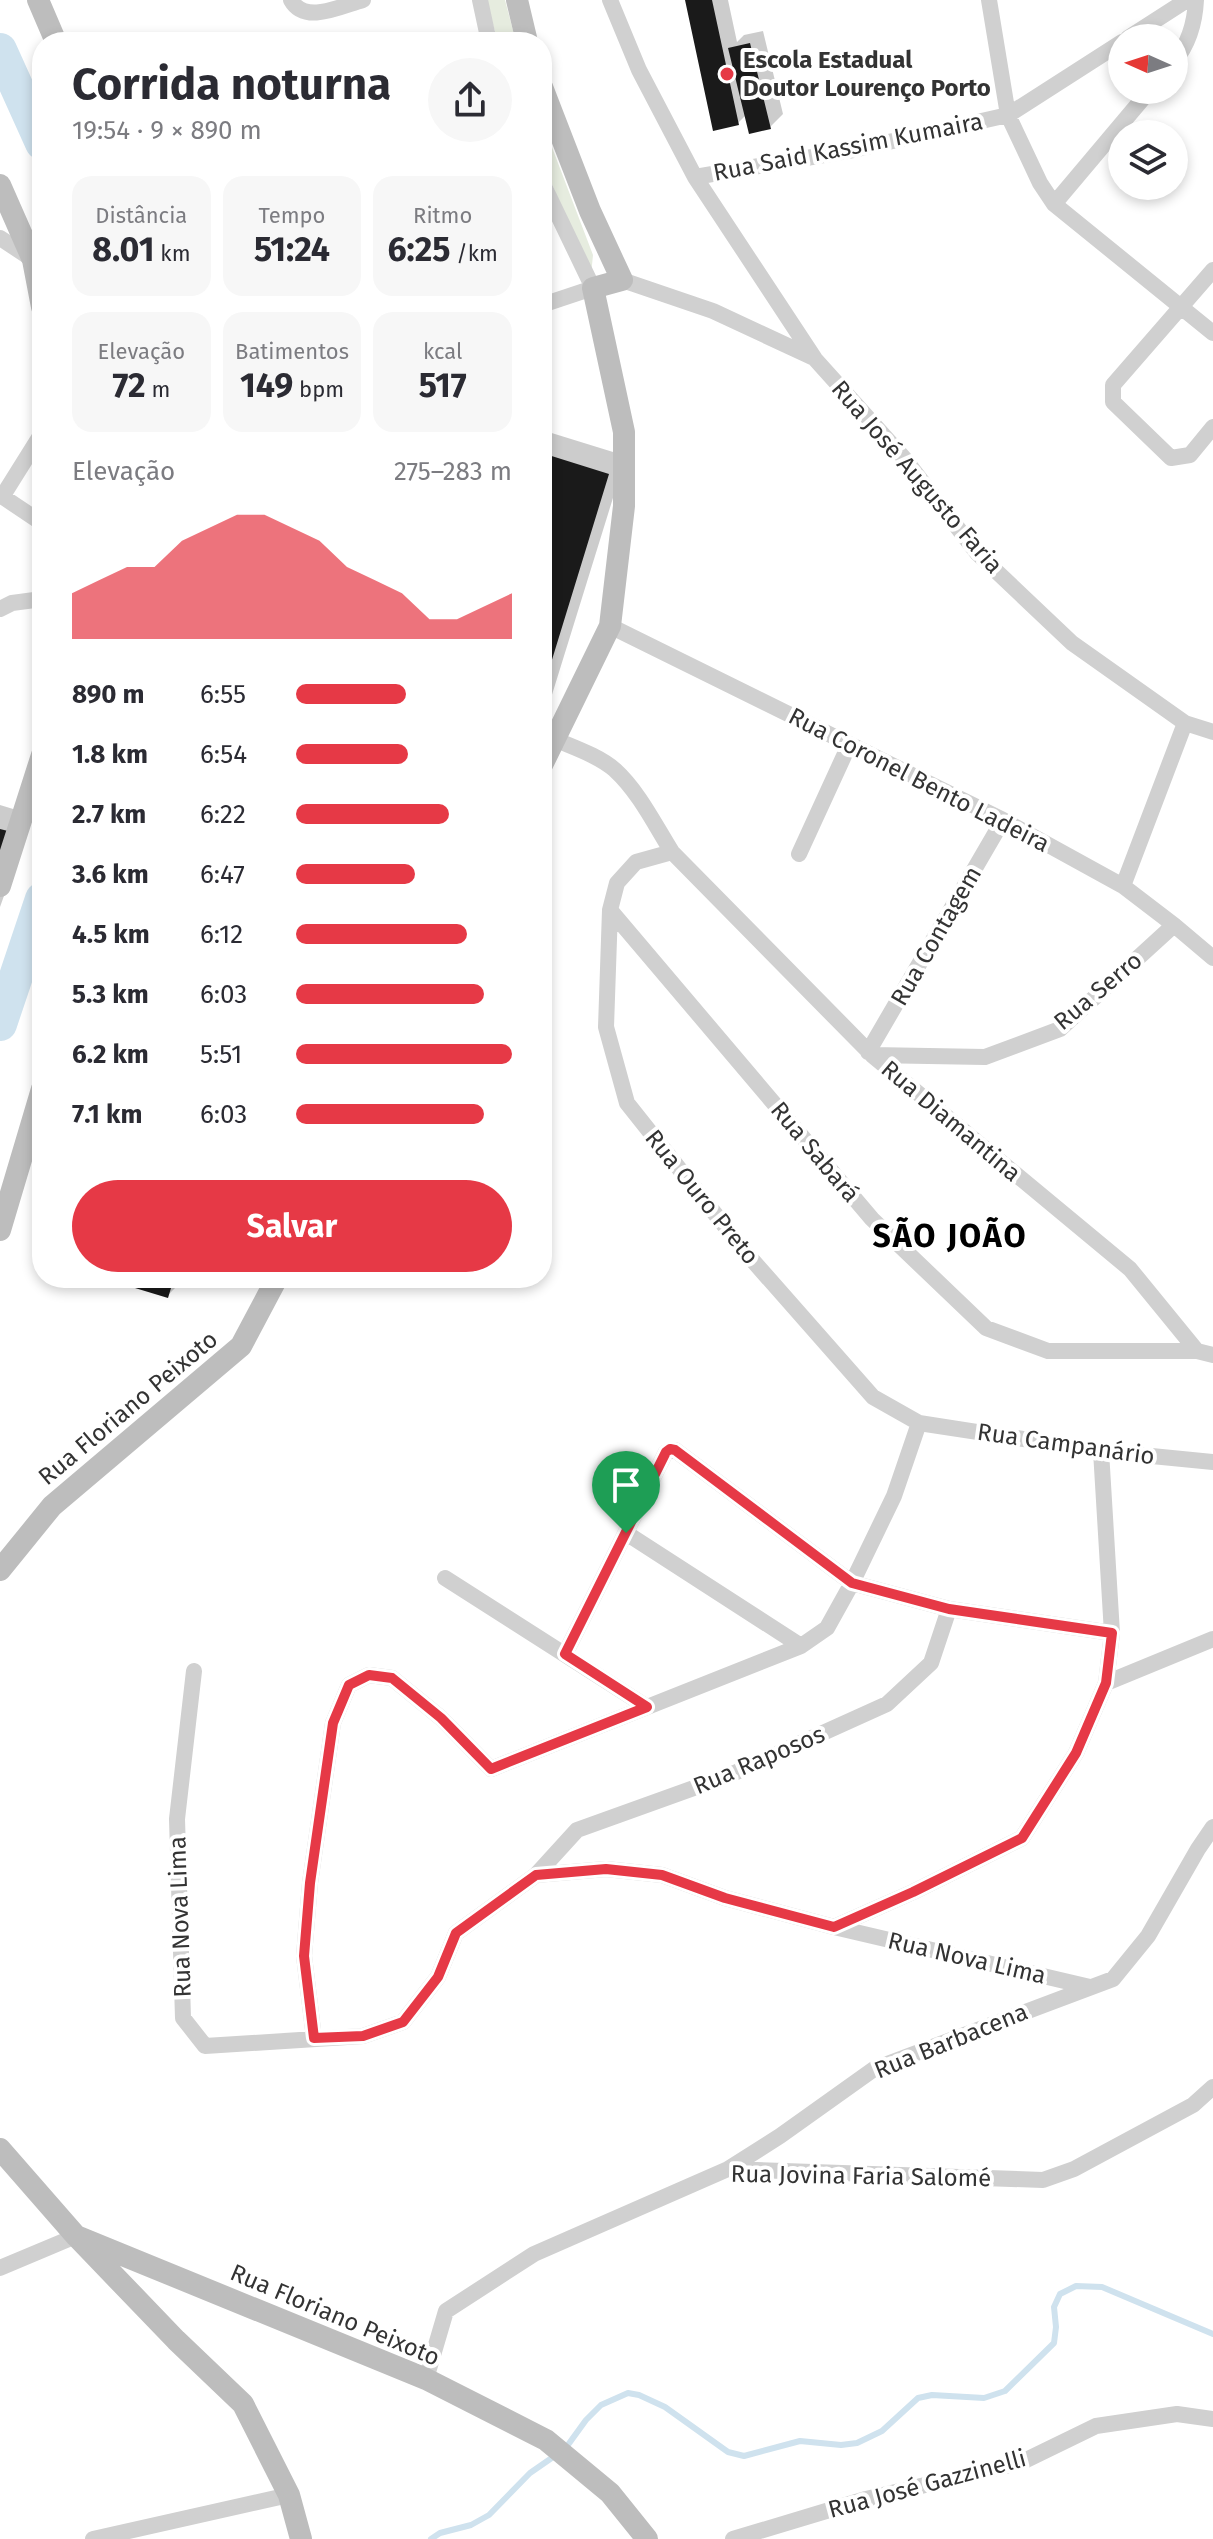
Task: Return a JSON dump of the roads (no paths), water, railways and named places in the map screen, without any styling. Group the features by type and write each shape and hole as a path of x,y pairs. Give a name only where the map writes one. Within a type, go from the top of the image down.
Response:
{"street":[{"path":"291,0 304,13 363,0"},
{"path":"480,0 487,32"},
{"path":"517,0 525,32"},
{"name":"Rua José Augusto Faria","path":"610,0 639,70 695,177 815,359 904,458 977,553 1072,643 1185,723 1213,732"},
{"path":"989,0 1008,115 1040,183 1054,204 1213,333"},
{"path":"1150,24 1187,0"},
{"path":"1188,38 1196,0"},
{"path":"43,1 53,32"},
{"name":"Rua Said Kassim Kumaira","path":"695,177 853,150 1008,115 1108,51"},
{"path":"1054,204 1138,104"},
{"path":"552,113 590,211 622,280 552,302"},
{"path":"0,185 32,258"},
{"path":"552,203 593,288 624,432 624,506 610,626 552,743"},
{"path":"0,238 32,259"},
{"path":"1213,270 1113,385 1113,402 1171,458 1190,455 1213,427"},
{"name":"Rua José Augusto Faria","path":"622,280 713,311 815,359"},
{"path":"32,448 1,496 32,516"},
{"path":"0,609 12,603 32,600"},
{"name":"Rua Coronel Bento Ladeira","path":"610,626 1003,820 1123,886 1213,958"},
{"path":"1123,886 1185,723"},
{"name":"Rua Diamantina","path":"554,739 613,768 625,780 672,852 870,1054 1130,1269 1205,1353"},
{"path":"799,854 849,745"},
{"path":"0,886 32,786"},
{"name":"Rua Contagem","path":"870,1054 1003,820"},
{"path":"610,910 617,883 636,862 672,852"},
{"name":"Rua Sabará","path":"610,910 872,1219 986,1328 1048,1351 1205,1353"},
{"name":"Rua Ouro Preto","path":"610,910 606,1027 627,1103 747,1254 873,1397 919,1423"},
{"name":"Rua Serro","path":"870,1054 985,1057 1060,1029 1174,925"},
{"path":"0,1230 32,1123"},
{"name":"Rua Floriano Peixoto","path":"0,1570 52,1506 241,1346 272,1288"},
{"path":"314,2038 304,1956 310,1883 333,1723 349,1685 369,1675 392,1678 441,1718 491,1769 801,1646 827,1628 852,1583 894,1496 919,1423"},
{"name":"Rua Campanário","path":"919,1423 1101,1451 1213,1462"},
{"path":"565,1654 666,1452 675,1450 852,1583 949,1609 1112,1633"},
{"path":"834,1927 1022,1838 1076,1753 1106,1683 1112,1633 1101,1451"},
{"path":"626,1533 801,1646"},
{"path":"445,1578 647,1707"},
{"name":"Rua Raposos","path":"536,1875 577,1830 730,1775 887,1704 931,1663 949,1609"},
{"path":"1106,1683 1213,1639"},
{"name":"Rua Nova Lima","path":"194,1671 177,1819 183,2018 205,2046 363,2036 403,2022 438,1977 456,1933 536,1875 606,1869 662,1875 725,1898 834,1927 1090,1987"},
{"name":"Rua Barbacena","path":"728,2169 874,2069 1113,1979 1148,1936 1213,1827"},
{"name":"Rua Jovina Faria Salomé","path":"426,2379 446,2311 534,2254 728,2169 1043,2180 1074,2169 1193,2105 1213,2087"},
{"name":"Rua Floriano Peixoto","path":"0,2149 76,2236 426,2379 550,2444 610,2493 647,2539"},
{"path":"0,2268 76,2236 243,2404 289,2495 301,2539"},
{"name":"Rua José Gazzinelli","path":"733,2539 866,2499 1022,2462 1096,2426 1177,2414 1213,2419"},
{"path":"93,2539 289,2495"}],"waterway":[{"path":"0,50 32,121"},
{"path":"0,1024 32,929"},
{"path":"565,2449 601,2405 628,2393 665,2407 728,2452 744,2456 800,2441 841,2445 857,2443 882,2431 918,2398 932,2395 984,2398 1005,2391 1054,2343 1054,2307 1060,2294 1076,2286 1102,2287 1213,2334"},
{"path":"431,2539 489,2515 530,2473 556,2455"}],"place":[{"name":"Escola Estadual Doutor Lourenço Porto","path":"727,74"}],"district":[{"name":"SÃO JOÃO","path":"950,1236"}]}
